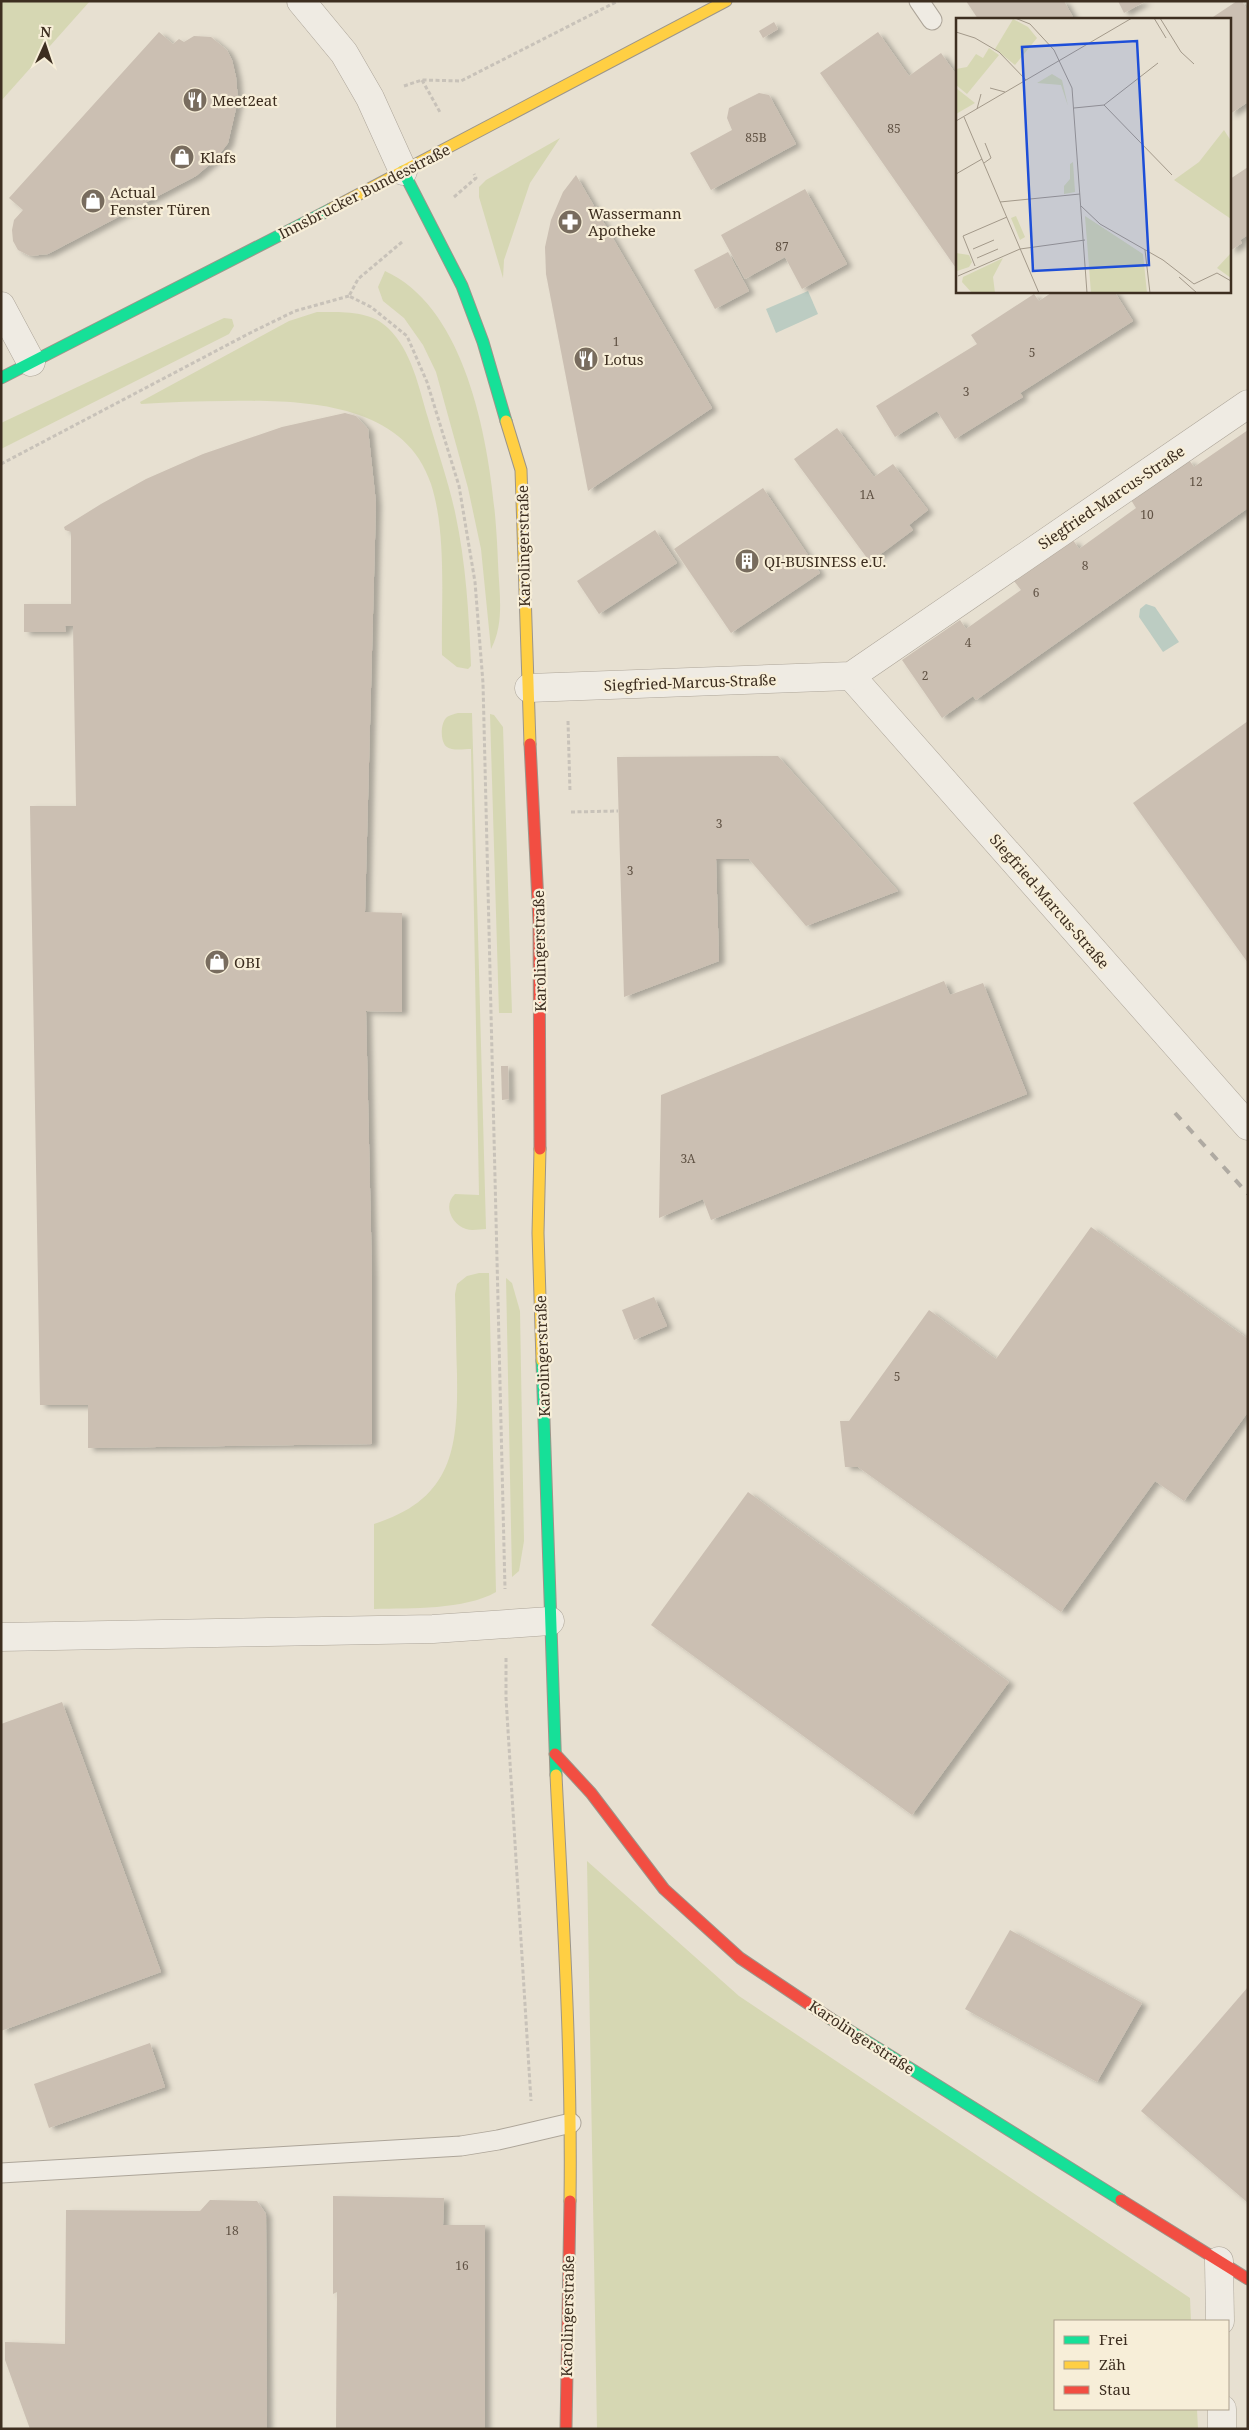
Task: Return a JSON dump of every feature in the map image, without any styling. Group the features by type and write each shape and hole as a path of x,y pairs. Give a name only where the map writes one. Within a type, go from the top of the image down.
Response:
{"street":[{"path":"301,1 344,53 370,98 403,171"},
{"name":"Innsbrucker Bundesstraße","path":"1,378 403,171 726,1"},
{"name":"Karolingerstraße","path":"403,171 462,286 483,342 521,470 528,688 539,922 541,1083 538,1233 555,1754 568,2027 570,2123 566,2429"},
{"path":"1,306 31,362"},
{"name":"Siegfried-Marcus-Straße","path":"528,688 851,676 1248,404"},
{"name":"Siegfried-Marcus-Straße","path":"851,676 1248,1126"},
{"path":"1,1637 433,1629 550,1621"},
{"name":"Karolingerstraße","path":"555,1754 591,1793 664,1889 740,1958 846,2029 1248,2279"},
{"path":"1219,2261 1220,2320"},
{"path":"1222,2410 1222,2429"}],"lane":[{"path":"919,1 932,20"},
{"path":"1,2173 461,2146 498,2140 570,2123"}],"path":[{"path":"370,98 422,80 462,81 618,1"},
{"path":"349,296 358,279 476,178"},
{"path":"1,464 295,311 349,296 371,307 407,336 427,382 459,486 475,582 482,683 506,1698 520,1893 533,2131"},
{"path":"571,812 618,811"}],"green space":[{"path":"1,1 90,1 1,101"},
{"path":"560,138 530,183 504,260 503,278 479,197 479,187 486,180"},
{"path":"385,271 416,292 441,322 460,358 474,399 485,443 496,527 500,618 491,649 481,549 468,488 436,372 423,345 404,318 383,301 378,287"},
{"path":"317,312 355,313 381,322 396,337 414,370 446,476 459,531 468,608 471,666 468,669 457,667 442,655 441,546 436,503 431,484 417,457 398,436 374,421 346,411 316,405 256,401 195,401 141,404 140,402 289,321"},
{"path":"224,318 232,319 234,326 229,334 1,449 1,423"},
{"path":"458,713 472,713 486,1229 473,1230 461,1227 456,1223 449,1209 451,1198 455,1194 479,1195 471,749 447,747 443,741 442,732 443,724 447,717"},
{"path":"490,714 494,715 503,727 512,1013 499,1013"},
{"path":"489,1273 496,1592 483,1598 453,1605 374,1609 374,1524 400,1513 420,1500 435,1485 445,1468 452,1448 456,1426 457,1401 455,1294 457,1284 467,1276"},
{"path":"506,1278 512,1283 520,1311 524,1541 519,1571 512,1577"},
{"path":"587,1861 739,1996 1190,2298 1191,2320 1054,2320 1054,2410 1197,2410 1198,2429 597,2429"}],"shaded area":[{"path":"808,291 818,314 776,333 766,309"},
{"path":"1146,604 1155,607 1179,642 1163,652 1139,617 1140,609"}],"building":[{"path":"966,1 1064,1 1073,18 977,18"},
{"path":"1118,1 1146,1 1124,13"},
{"path":"1237,1 1242,1 1248,11 1248,102 1232,113 1232,18 1212,18"},
{"path":"774,22 778,29 763,38 759,31"},
{"path":"159,32 173,44 179,39 184,42 194,36 211,37 227,50 232,60 236,77 238,100 228,143 215,160 196,176 48,254 30,256 18,250 13,241 12,230 14,220 23,210 9,198"},
{"path":"878,32 909,76 941,53 956,74 956,268 820,73"},
{"path":"759,93 769,95 796,144 711,190 690,153 732,130 727,118 729,108"},
{"path":"1248,167 1248,235 1240,240 1242,243 1232,250 1232,178"},
{"path":"576,175 712,408 588,491 546,274 545,247 551,220 563,192"},
{"path":"805,189 847,264 802,289 785,257 745,279 721,235"},
{"path":"728,252 749,291 715,309 694,270"},
{"path":"1052,292 1115,292 1133,321 1020,393 1023,397 955,439 937,411 895,437 876,406 977,344 971,335 1034,294 1039,301"},
{"name":"OBI","path":"345,413 356,416 368,429 376,503 365,912 402,913 402,1012 366,1011 372,1275 372,1444 88,1448 88,1405 40,1405 30,806 76,806 73,626 65,626 66,632 24,632 24,604 71,604 71,532 65,530 64,527 101,504 146,479 203,454 282,427"},
{"path":"837,428 874,477 893,464 928,510 909,525 913,530 870,562 794,459"},
{"path":"1248,430 1248,508 976,700 973,696 942,718 902,660 960,620 966,629 1021,590 1014,581 1073,540 1079,549 1136,508 1131,500 1189,460 1194,467"},
{"name":"QI-BUSINESS e.U.","path":"763,488 820,573 731,633 674,549"},
{"path":"655,530 677,563 599,614 577,581"},
{"path":"1248,721 1248,963 1133,803"},
{"path":"778,756 898,891 806,926 749,859 716,859 719,961 624,997 617,757"},
{"path":"944,981 950,995 983,983 1027,1094 711,1220 703,1199 659,1218 661,1095"},
{"path":"501,1066 508,1066 509,1099 502,1100"},
{"path":"1091,1227 1248,1339 1248,1412 1184,1501 1155,1481 1061,1612 858,1467 845,1467 840,1421 849,1421 929,1310 996,1359"},
{"path":"654,1297 667,1326 634,1340 622,1310"},
{"path":"748,1492 1009,1682 912,1815 651,1625"},
{"path":"62,1702 161,1972 1,2031 1,1724"},
{"path":"1010,1930 1142,2003 1097,2082 965,2009"},
{"path":"1248,1987 1248,2203 1141,2111"},
{"path":"150,2043 165,2087 49,2128 34,2084"},
{"path":"333,2196 444,2198 443,2225 485,2225 485,2429 336,2429 337,2292 333,2294"},
{"path":"210,2200 257,2201 266,2214 267,2429 30,2429 5,2360 5,2342 65,2344 66,2210 200,2211"}],"railway":[{"path":"1175,1113 1248,1194"}],"traffic: fast":[{"path":"403,171 462,286 483,342 506,421"},
{"path":"1,378 331,209"},
{"path":"542,1361 556,1775"},
{"path":"831,2019 1121,2200"}],"traffic: slow":[{"path":"331,209 726,1"},
{"path":"506,421 521,470 530,744"},
{"path":"540,1149 538,1233 542,1361"},
{"path":"556,1775 568,2041 570,2201"}],"traffic: jam":[{"path":"530,744 539,922 540,1149"},
{"path":"555,1754 591,1793 664,1889 740,1958 831,2019"},
{"path":"1121,2200 1248,2279"},
{"path":"566,2429 570,2201"}],"place":[{"name":"Meet2eat","path":"195,100"},
{"name":"Klafs","path":"182,157"},
{"name":"Actual Fenster Türen","path":"93,201"},
{"name":"Wassermann Apotheke","path":"570,222"},
{"name":"Lotus","path":"586,359"},
{"name":"QI-BUSINESS e.U.","path":"747,561"},
{"name":"OBI","path":"217,962"}]}
